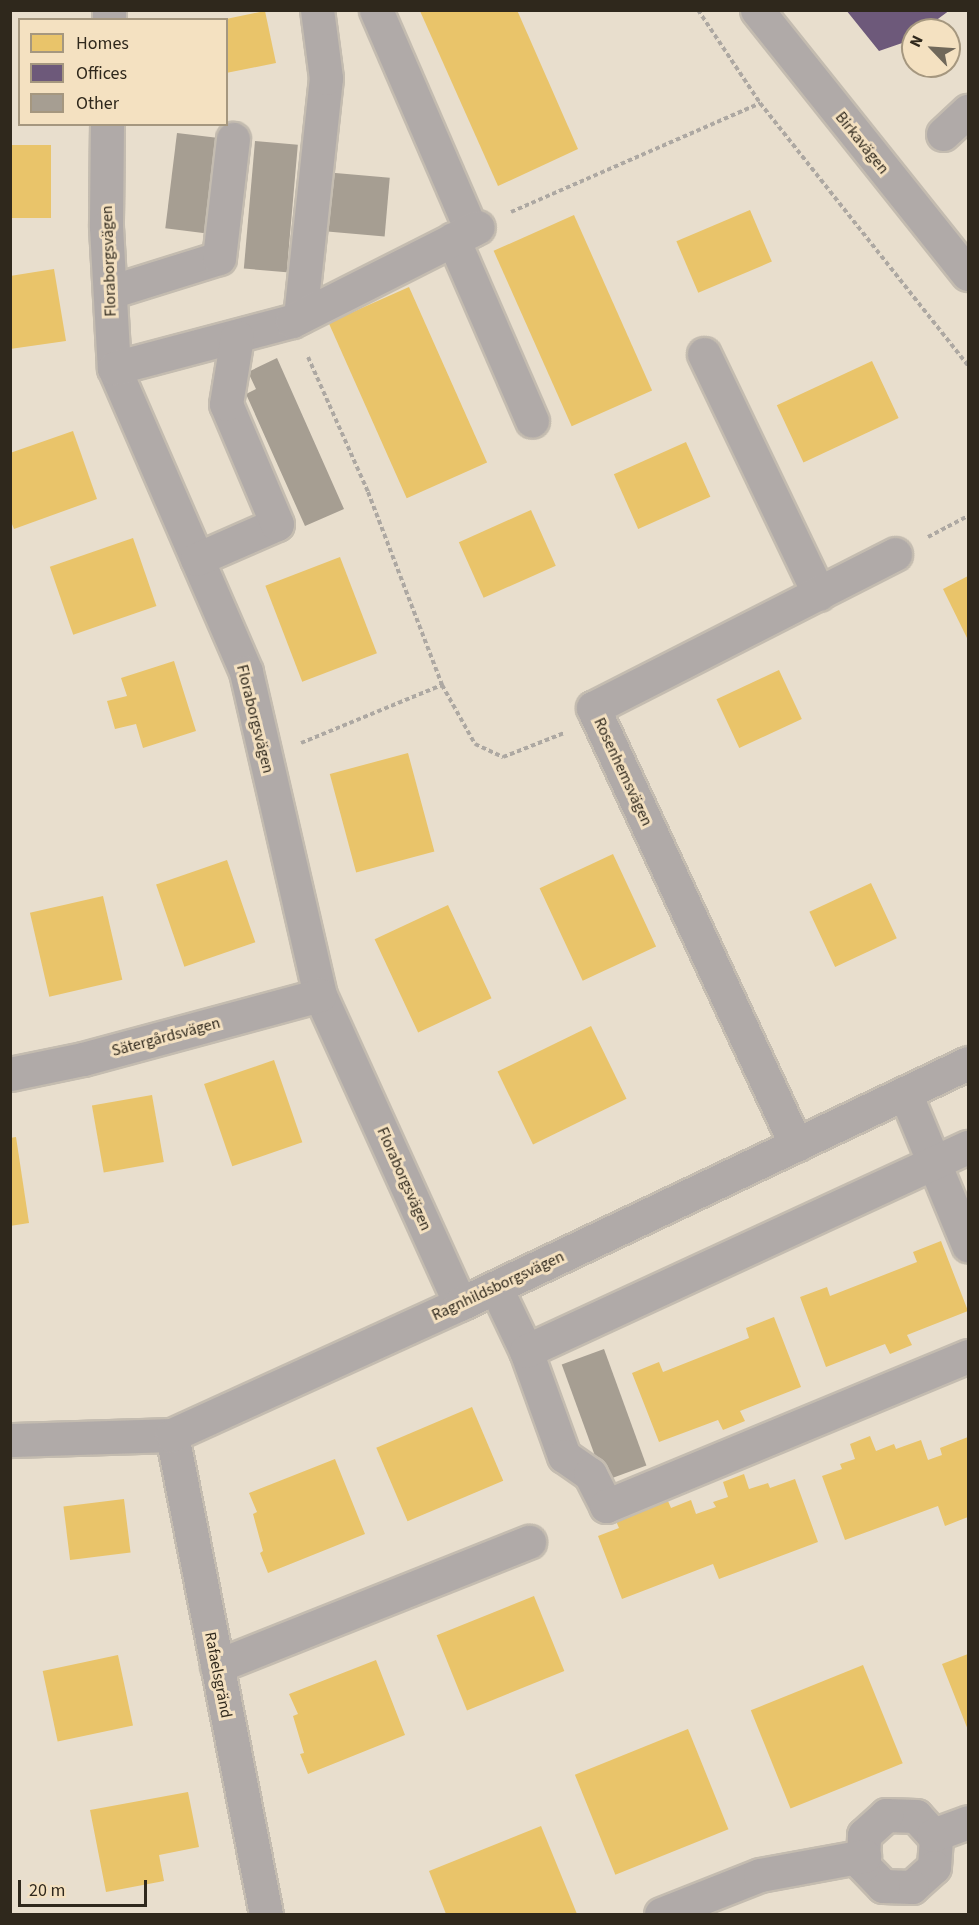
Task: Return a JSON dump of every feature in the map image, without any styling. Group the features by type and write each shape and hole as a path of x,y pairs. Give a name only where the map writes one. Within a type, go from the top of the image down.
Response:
{"street":[{"path":"296,319 326,78 317,10"},
{"path":"376,10 467,232 532,421"},
{"name":"Birkavägen","path":"757,10 969,274"},
{"path":"944,134 969,111"},
{"name":"Floraborgsvägen","path":"107,126 106,227 114,368 246,672 320,996 460,1304"},
{"path":"110,292 219,258 233,140"},
{"path":"114,368 237,337 296,319 467,232"},
{"path":"197,559 278,524 226,404 237,337"},
{"path":"704,354 819,594"},
{"name":"Rosenhemsvägen","path":"796,1145 593,708 895,554"},
{"name":"Sätergårdsvägen","path":"10,1074 82,1059 320,996"},
{"name":"Ragnhildsborgsvägen","path":"10,1440 172,1436 496,1288 969,1063"},
{"path":"905,1093 969,1245"},
{"path":"526,1351 969,1147"},
{"path":"496,1288 526,1351 564,1456 590,1474 606,1506 969,1356"},
{"name":"Rafaelsgränd","path":"172,1436 266,1914"},
{"path":"217,1666 529,1542"},
{"path":"886,1815 916,1816 933,1835 934,1867 912,1887 883,1886 863,1864 864,1835 886,1815"},
{"path":"933,1835 969,1822"},
{"path":"661,1914 760,1875 864,1856"}],"path":[{"path":"699,10 760,103 969,365"},
{"path":"467,232 760,103"},
{"path":"296,319 368,492 442,685 476,744 503,757 598,720"},
{"path":"895,554 969,516"},
{"path":"266,757 442,685"}],"building: Homes":[{"path":"517,10 578,149 498,186 420,11"},
{"path":"265,11 276,63 228,73 228,19"},
{"path":"10,145 51,145 51,218 10,218"},
{"path":"750,210 772,262 698,293 676,241"},
{"path":"574,215 652,390 572,426 494,251"},
{"path":"54,269 66,341 10,349 10,276"},
{"path":"409,287 487,462 407,498 329,323"},
{"path":"872,361 899,418 803,462 777,405"},
{"path":"73,431 97,499 14,529 10,519 10,453"},
{"path":"686,442 710,497 638,529 614,474"},
{"path":"531,510 556,566 484,598 459,542"},
{"path":"133,538 156,606 73,635 50,567"},
{"path":"340,557 377,653 302,682 265,586"},
{"path":"968,576 968,640 943,589"},
{"path":"174,661 196,731 143,748 136,724 115,729 107,701 127,696 121,678"},
{"path":"779,670 802,719 739,748 716,699"},
{"path":"408,753 434,852 356,872 330,774"},
{"path":"613,854 656,946 583,981 540,888"},
{"path":"227,860 255,942 184,967 156,884"},
{"path":"871,883 897,938 835,967 809,912"},
{"path":"103,896 122,980 49,997 30,913"},
{"path":"448,905 492,998 418,1033 375,939"},
{"path":"591,1026 627,1099 533,1144 498,1072"},
{"path":"274,1060 302,1142 232,1166 204,1084"},
{"path":"152,1095 164,1162 104,1173 92,1106"},
{"path":"16,1137 29,1223 10,1226 10,1138"},
{"path":"941,1241 968,1311 907,1335 912,1345 890,1354 885,1344 826,1367 800,1297 827,1287 830,1296 917,1262 913,1252"},
{"path":"774,1317 801,1387 740,1411 745,1421 723,1430 718,1420 659,1442 632,1373 659,1362 663,1372 749,1338 746,1328"},
{"path":"472,1407 503,1481 408,1521 376,1448"},
{"path":"870,1436 876,1451 894,1444 896,1449 921,1440 928,1460 942,1455 940,1448 968,1437 968,1517 945,1526 938,1506 845,1540 822,1476 842,1469 840,1464 855,1459 850,1444"},
{"path":"335,1459 365,1534 268,1573 260,1553 263,1551 253,1514 257,1512 249,1493"},
{"path":"744,1474 749,1489 768,1483 770,1488 795,1479 818,1542 719,1579 713,1564 622,1599 598,1536 619,1528 616,1521 668,1501 671,1508 691,1500 696,1514 716,1507 713,1502 728,1497 723,1482"},
{"path":"124,1499 131,1553 70,1560 63,1506"},
{"path":"534,1596 564,1671 467,1710 437,1635"},
{"path":"968,1654 968,1730 942,1664"},
{"path":"118,1655 133,1725 58,1741 43,1671"},
{"path":"376,1660 405,1735 308,1774 300,1754 304,1753 293,1716 298,1714 289,1694"},
{"path":"863,1665 903,1763 791,1809 751,1710"},
{"path":"688,1729 728,1829 615,1875 575,1775"},
{"path":"188,1792 199,1847 159,1855 164,1881 106,1892 90,1810"},
{"path":"541,1826 577,1914 446,1914 429,1871"}],"building: Offices":[{"path":"846,10 950,10 939,18 901,18 901,43 879,51"}],"building: Other":[{"path":"177,133 217,138 205,233 165,228"},
{"path":"255,141 298,145 287,272 244,269"},
{"path":"324,172 390,178 385,237 319,231"},
{"path":"277,358 344,509 305,526 246,394 256,389 248,372"},
{"path":"604,1349 646,1466 604,1481 562,1364"}]}
